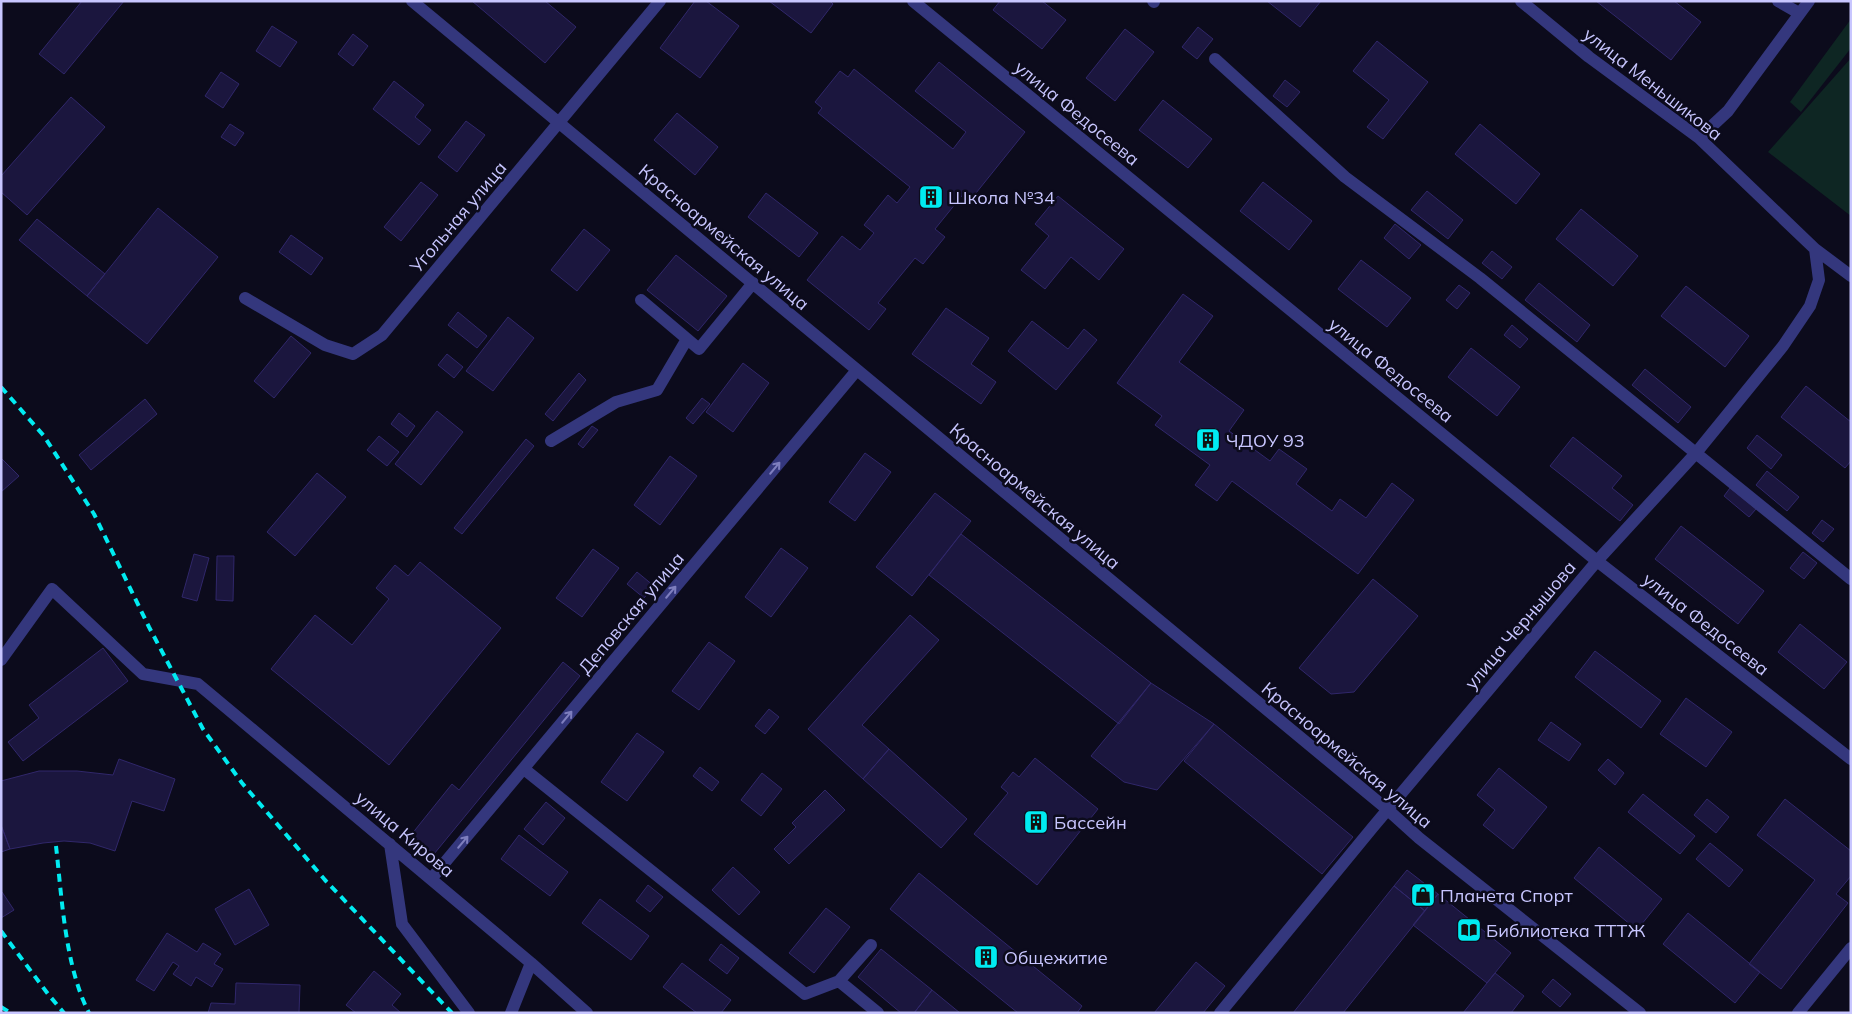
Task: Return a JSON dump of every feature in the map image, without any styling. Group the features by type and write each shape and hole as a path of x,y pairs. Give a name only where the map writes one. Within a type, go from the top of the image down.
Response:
{"street":[{"name":"Красноармейская улица","path":"412,1 1388,810 1419,838 1640,1013"},
{"name":"Угольная улица","path":"246,298 325,345 354,354 382,335 660,1"},
{"name":"улица Федосеева","path":"913,1 1597,561 1851,759"},
{"name":"улица Меньшикова","path":"1522,1 1590,58 1699,138 1815,249 1851,276"},
{"path":"1778,1 1799,14"},
{"path":"1699,138 1728,111 1809,1"},
{"path":"1215,59 1345,177 1480,278 1851,579"},
{"name":"улица Чернышова","path":"1220,1013 1597,561 1696,453 1782,346 1810,306 1819,280 1815,249"},
{"path":"640,300 699,349 753,283"},
{"path":"551,441 616,402 657,390 687,339"},
{"name":"Деповская улица","path":"431,879 857,370"},
{"name":"улица Кирова","path":"1,660 52,590 143,674 198,684 531,962 587,1013"},
{"path":"524,769 805,994 840,981 870,945"},
{"path":"390,844 402,924 468,1013"},
{"path":"1798,1013 1851,948"},
{"path":"511,1013 531,962"},
{"path":"840,981 878,1013"}],"green space":[{"path":"1851,19 1851,48 1801,112 1790,102"},
{"path":"1851,58 1851,216 1768,152"}],"building":[{"path":"82,1 124,1 64,74 39,54"},
{"path":"472,1 545,1 576,27 545,63"},
{"path":"695,1 706,1 739,26 700,78 660,48"},
{"path":"769,1 830,1 833,4 811,33"},
{"path":"1000,1 1042,1 1066,20 1042,49 993,10"},
{"path":"1267,1 1321,1 1300,27"},
{"path":"1596,1 1674,1 1701,22 1671,60"},
{"path":"272,26 297,42 280,67 256,51"},
{"path":"1198,27 1213,39 1197,59 1182,47"},
{"path":"1125,29 1154,52 1115,101 1086,78"},
{"path":"353,34 368,46 353,66 338,54"},
{"path":"1377,41 1428,82 1383,139 1367,127 1389,100 1353,71"},
{"name":"Школа №34","path":"939,62 1025,132 972,198 965,192 935,229 945,237 923,264 915,258 878,303 886,309 869,330 807,280 842,236 860,250 874,233 864,225 888,195 897,203 910,187 818,113 822,108 815,102 840,71 848,77 854,69 953,149 966,132 915,91"},
{"path":"221,72 239,84 223,108 205,96"},
{"path":"1285,80 1300,92 1287,107 1273,96"},
{"path":"394,81 424,105 415,117 431,130 419,145 373,109"},
{"path":"71,97 105,127 27,215 1,192 1,176"},
{"path":"1163,100 1212,139 1188,168 1139,130"},
{"path":"677,113 718,147 695,175 654,140"},
{"path":"466,121 485,135 457,172 438,157"},
{"path":"230,124 244,133 235,146 221,137"},
{"path":"1480,124 1540,174 1516,204 1455,154"},
{"path":"421,182 438,195 401,241 384,227"},
{"path":"1263,182 1312,221 1289,250 1240,211"},
{"path":"1427,191 1463,220 1448,239 1411,210"},
{"path":"766,193 818,233 799,257 748,217"},
{"path":"1058,196 1124,249 1099,280 1071,257 1045,289 1021,270 1049,236 1035,224"},
{"path":"158,208 218,257 147,344 87,296"},
{"path":"1581,209 1638,256 1613,286 1556,239"},
{"path":"37,219 105,274 87,296 19,240"},
{"path":"1395,224 1421,245 1409,259 1384,238"},
{"path":"584,229 610,250 577,291 551,270"},
{"path":"291,235 323,258 311,275 279,252"},
{"path":"1492,251 1512,267 1502,279 1482,263"},
{"path":"676,255 727,296 698,331 647,290"},
{"path":"1361,260 1411,298 1387,327 1338,289"},
{"path":"1539,283 1590,325 1577,342 1525,300"},
{"path":"1459,285 1470,293 1457,309 1446,300"},
{"path":"1686,286 1749,336 1725,367 1661,316"},
{"name":"ЧДОУ 93","path":"1183,294 1213,316 1179,362 1244,410 1229,431 1270,461 1279,449 1307,469 1296,484 1332,511 1340,499 1366,518 1392,483 1414,500 1358,574 1232,481 1217,501 1195,485 1210,465 1155,425 1162,416 1117,383"},
{"path":"946,308 989,338 971,364 996,382 981,404 912,354"},
{"path":"458,312 487,336 477,348 448,325"},
{"path":"508,317 534,338 493,391 466,371"},
{"path":"1032,321 1068,349 1084,329 1097,340 1056,390 1008,351"},
{"path":"1512,325 1528,339 1520,348 1504,335"},
{"path":"291,336 311,353 274,398 254,381"},
{"path":"1471,348 1520,387 1497,416 1448,377"},
{"path":"447,354 463,367 454,378 438,365"},
{"path":"743,363 769,383 733,432 706,412"},
{"path":"1645,369 1691,407 1678,423 1632,385"},
{"path":"579,373 586,380 553,421 545,414"},
{"path":"1806,386 1851,422 1851,461 1845,468 1781,417"},
{"path":"702,398 710,404 693,424 686,418"},
{"path":"145,399 157,414 91,470 79,455"},
{"path":"437,411 463,432 421,485 395,464"},
{"path":"399,413 415,426 407,437 391,424"},
{"path":"592,426 598,430 583,448 578,444"},
{"path":"1757,435 1782,455 1771,469 1747,448"},
{"path":"379,436 399,452 387,466 367,450"},
{"path":"1573,437 1622,476 1612,488 1633,505 1620,521 1550,466"},
{"path":"526,439 534,446 462,534 454,528"},
{"path":"865,453 891,472 855,521 829,502"},
{"path":"670,456 697,476 660,525 634,505"},
{"path":"1,458 19,476 1,492"},
{"path":"1767,471 1799,497 1787,511 1756,485"},
{"path":"317,473 346,497 295,556 267,532"},
{"path":"1730,488 1756,509 1749,517 1724,496"},
{"path":"935,493 971,521 912,596 876,567"},
{"path":"1822,520 1834,529 1823,542 1812,533"},
{"path":"1681,526 1764,591 1738,624 1655,559"},
{"path":"961,534 1151,683 1119,724 929,575"},
{"path":"781,548 808,568 771,617 745,597"},
{"path":"593,549 619,568 582,617 556,598"},
{"path":"1803,552 1817,563 1804,579 1790,568"},
{"path":"194,554 209,558 197,601 182,597"},
{"path":"217,556 234,556 233,601 216,600"},
{"path":"420,562 501,628 389,765 271,669 315,615 352,645 389,599 376,588 395,565 408,576"},
{"path":"637,572 654,586 644,598 627,584"},
{"path":"1373,579 1418,616 1354,692 1331,694 1299,668"},
{"path":"910,615 939,640 862,725 889,749 863,779 808,729"},
{"path":"1800,624 1847,662 1824,689 1778,652"},
{"path":"709,642 735,661 699,710 672,691"},
{"path":"103,648 128,681 23,761 8,742 39,718 29,705"},
{"path":"1595,651 1661,701 1641,728 1575,677"},
{"path":"563,662 580,676 434,854 411,835 452,784 459,790"},
{"path":"1151,683 1214,724 1157,790 1124,782 1091,756"},
{"path":"1686,698 1732,732 1706,767 1660,734"},
{"path":"769,709 779,717 765,734 755,726"},
{"path":"1551,722 1581,744 1569,761 1538,740"},
{"path":"1214,724 1353,837 1322,874 1184,761"},
{"path":"637,733 664,752 627,801 601,782"},
{"path":"889,749 967,819 941,848 863,779"},
{"name":"Бассейн","path":"1035,758 1098,809 1037,885 974,834 1008,793 1001,787 1013,772 1019,777"},
{"path":"119,759 175,779 164,811 132,801 115,851 90,843 64,841 10,849 1,825 1,781 39,771 77,771 113,775"},
{"path":"1608,759 1624,773 1615,785 1598,770"},
{"path":"700,767 719,782 712,791 693,776"},
{"path":"1499,768 1547,807 1513,849 1483,825 1495,810 1477,795"},
{"path":"762,773 782,789 761,816 741,800"},
{"path":"825,790 845,810 789,864 774,849 796,827 792,823"},
{"path":"1643,794 1695,836 1680,854 1628,812"},
{"path":"1707,799 1729,817 1716,833 1694,815"},
{"path":"1785,799 1851,851 1851,876 1836,894 1848,903 1781,989 1749,964 1815,880 1757,835"},
{"path":"546,802 565,818 543,845 524,829"},
{"path":"1,825 10,849 1,852"},
{"path":"519,835 568,872 550,896 501,859"},
{"path":"1710,843 1743,870 1729,887 1696,859"},
{"path":"1599,847 1662,899 1637,930 1574,878"},
{"path":"733,867 760,892 739,915 712,890"},
{"path":"1407,870 1438,894 1425,911 1394,886"},
{"name":"Общежитие","path":"919,873 1082,1006 1077,1013 1018,1013 890,909"},
{"path":"648,885 663,897 650,912 636,901"},
{"path":"1394,886 1425,911 1343,1013 1293,1013"},
{"path":"249,889 269,925 235,945 215,909"},
{"path":"1,893 14,910 1,918"},
{"path":"1438,894 1511,953 1487,983 1413,925"},
{"path":"600,899 649,936 631,960 582,923"},
{"path":"826,908 850,927 814,973 789,953"},
{"path":"1688,913 1760,972 1735,1003 1663,944"},
{"path":"167,933 197,952 203,943 221,954 214,964 223,969 212,987 196,977 191,986 173,974 179,966 173,962 154,991 136,980"},
{"path":"721,944 739,958 727,974 709,960"},
{"path":"881,949 932,990 914,1013 901,1013 858,977"},
{"path":"1196,962 1225,986 1203,1013 1154,1013"},
{"path":"682,963 731,1000 721,1013 697,1013 663,987"},
{"path":"374,971 401,994 392,1005 401,1013 356,1013 346,1005"},
{"path":"1495,973 1524,996 1511,1013 1463,1013"},
{"path":"1553,979 1571,994 1560,1007 1542,992"},
{"path":"236,983 300,985 299,1013 208,1013 211,1003 235,1004"},
{"path":"932,990 960,1013 914,1013"}],"railway":[{"path":"1,387 44,436 94,514 149,627 203,729 242,783 325,880 452,1013"},
{"path":"56,846 70,953 81,995 89,1013"},
{"path":"1,931 64,1013"},
{"path":"1,1007 11,1013"}],"place":[{"name":"Школа №34","path":"931,197"},
{"name":"ЧДОУ 93","path":"1208,440"},
{"name":"Бассейн","path":"1036,822"},
{"name":"Планета Спорт","path":"1423,895"},
{"name":"Библиотека ТТТЖ","path":"1469,930"},
{"name":"Общежитие","path":"986,957"}]}
